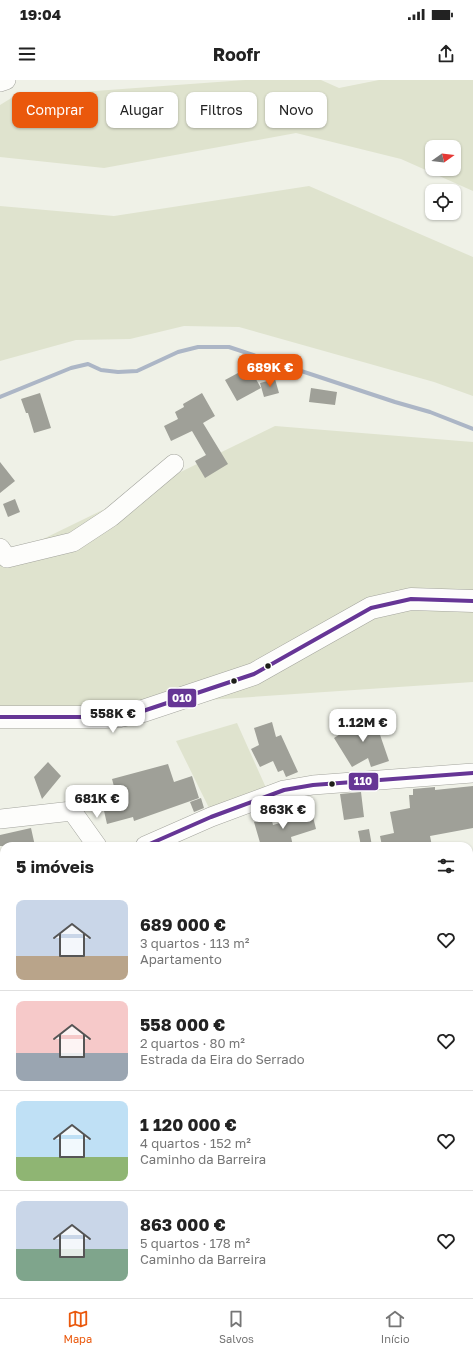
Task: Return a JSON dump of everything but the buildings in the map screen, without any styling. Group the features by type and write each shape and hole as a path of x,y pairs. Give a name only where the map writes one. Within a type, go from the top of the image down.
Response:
{"main road":[{"path":"0,717 105,717 120,716 143,711 254,674 371,608 411,599 473,600"}],"street":[{"path":"0,82 6,80"},
{"path":"1,553 7,558 73,542 111,517 174,464"},
{"path":"154,842 211,817 284,790 313,785 473,773"},
{"path":"0,819 72,811 94,842"}],"green space":[{"path":"245,80 321,80 339,88 379,80 473,80 473,191 461,186 461,184 457,184 439,176 461,176 461,140 425,140 425,170 401,159 296,133 104,168 0,157 0,105 12,98 12,128 98,128 98,92 81,92"},
{"path":"309,186 473,257 473,396 434,382 239,327 184,326 130,339 76,340 0,361 0,206 114,216"},
{"path":"275,426 473,442 473,682 0,714 0,560"},
{"path":"237,723 267,790 211,812 176,741"}],"waterway":[{"path":"0,397 71,368 88,364 101,370 118,372 137,371 178,352 198,347 229,347 395,402 430,412 473,429"}],"transit line":[{"name":"010","path":"0,717 105,717 143,711 254,674 371,608 411,599 473,601"},
{"name":"110","path":"154,842 211,817 284,790 313,785 473,773"}]}
